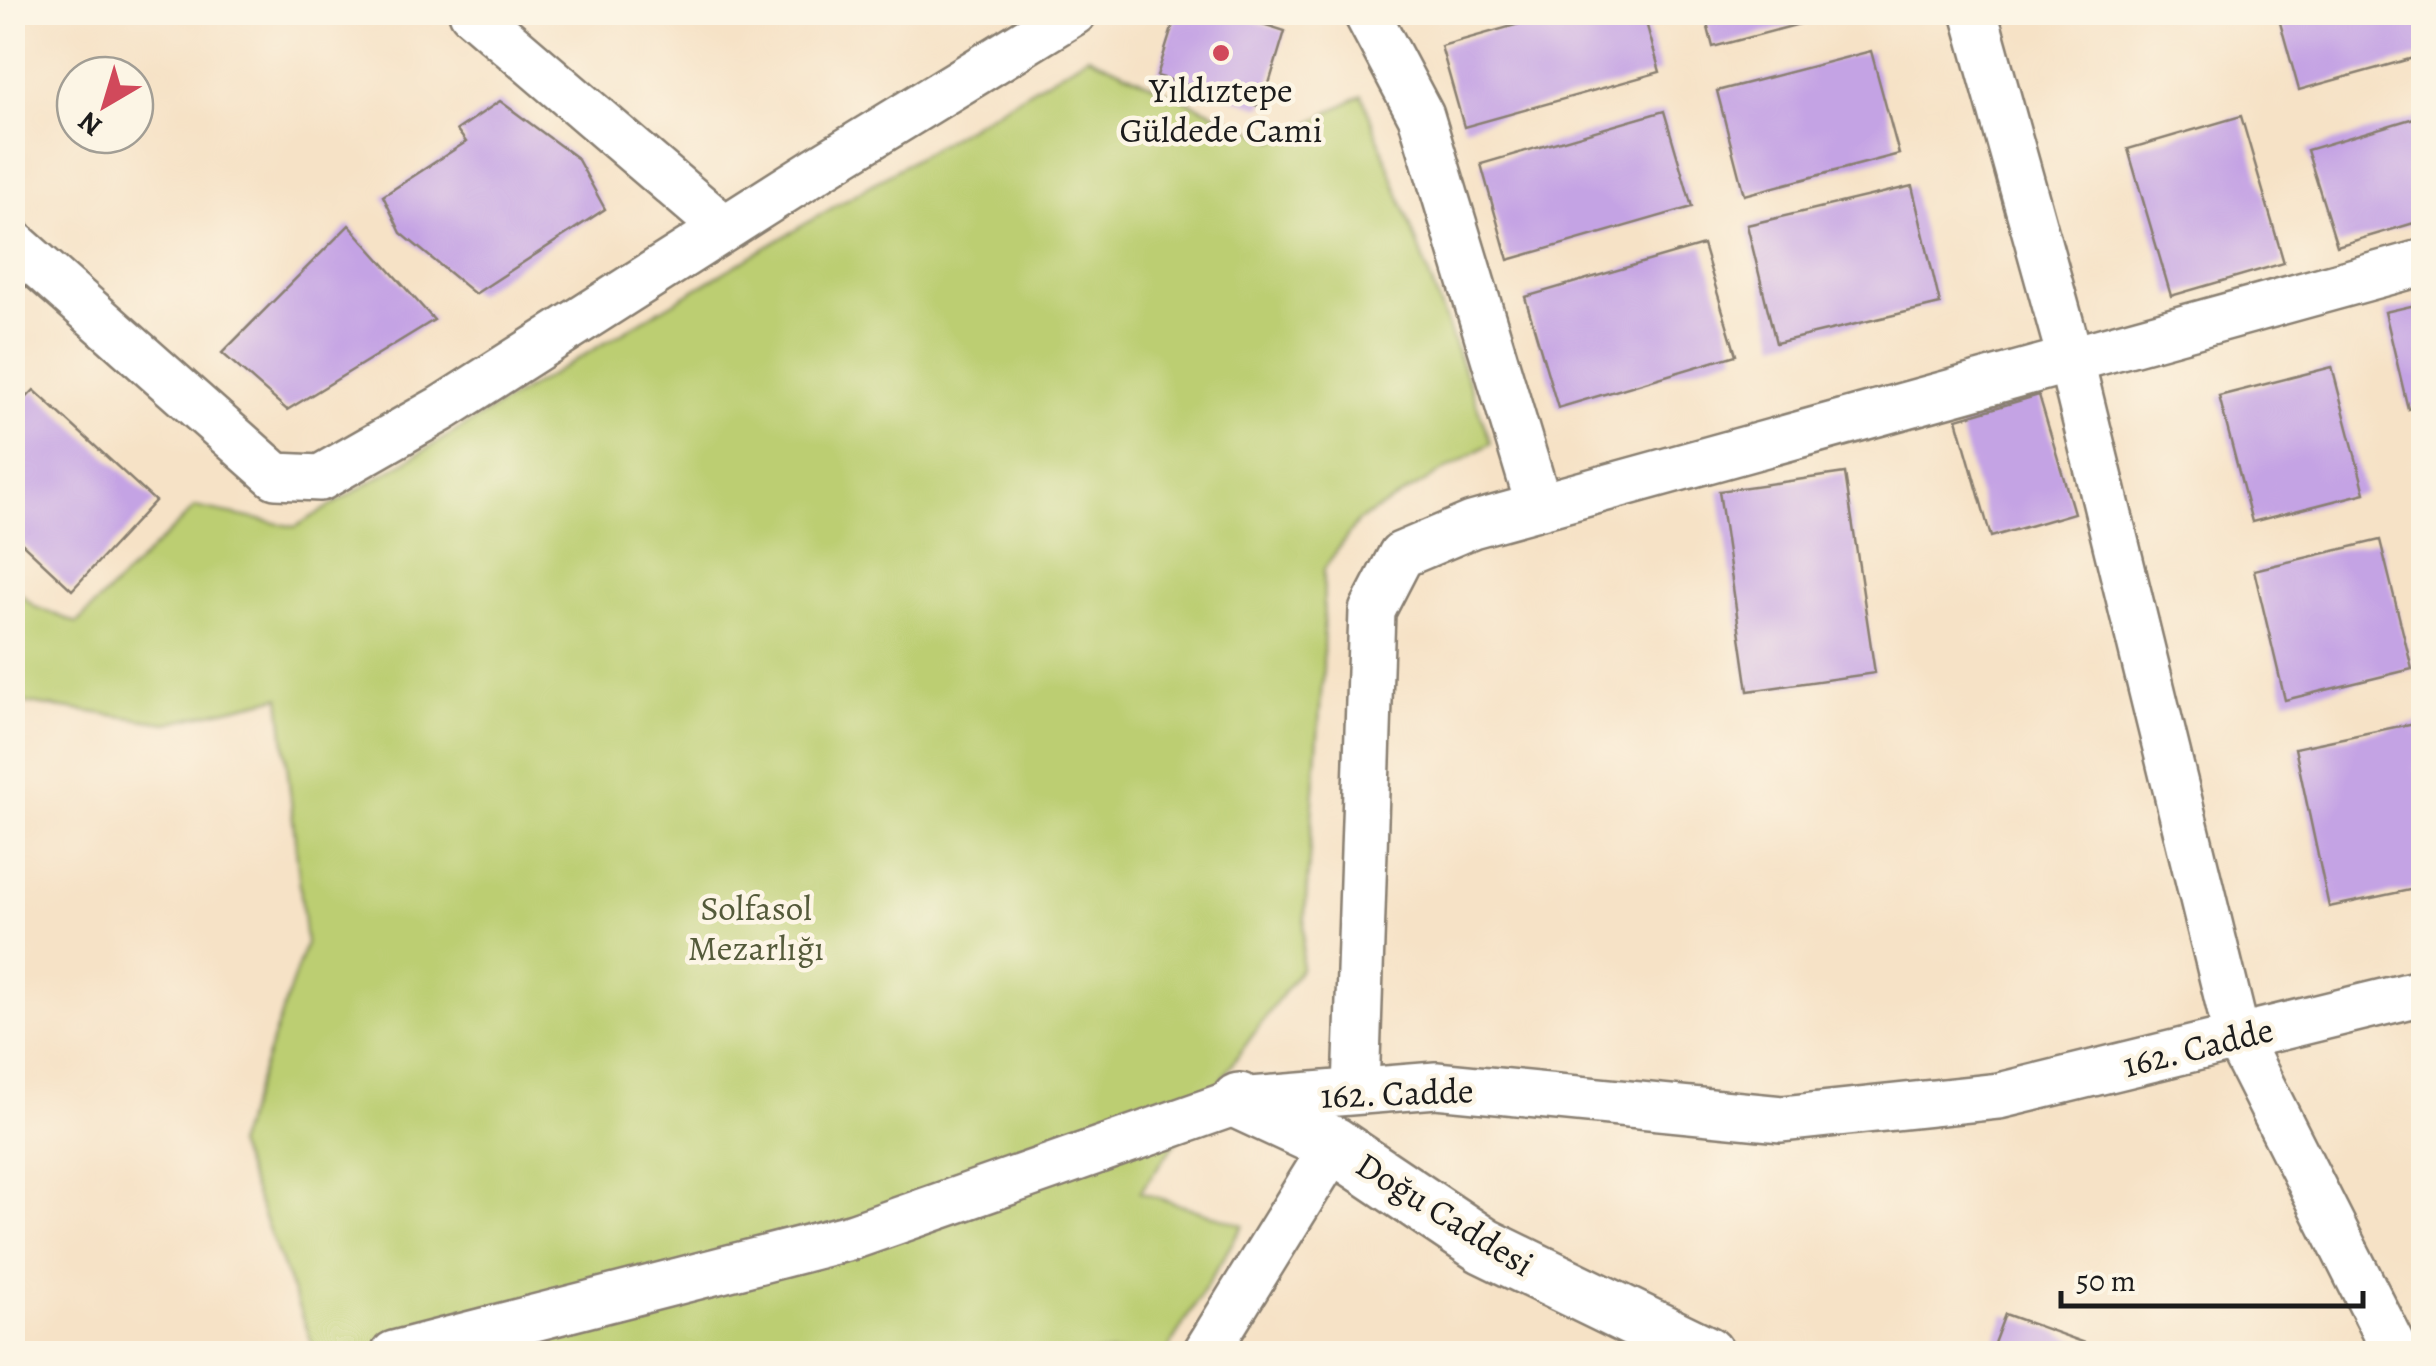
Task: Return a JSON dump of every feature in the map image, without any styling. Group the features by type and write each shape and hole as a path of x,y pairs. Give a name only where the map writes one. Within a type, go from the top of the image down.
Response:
{"street":[{"path":"472,12 724,228"},
{"path":"12,242 276,476 320,478 442,408 1074,12"},
{"path":"1366,12 1421,116 1539,506"},
{"path":"1974,12 2072,361 2238,1038 2397,1354"},
{"path":"1356,1092 1372,611 1402,555 1472,525 2424,262"},
{"name":"162. Cadde","path":"394,1354 854,1236 1238,1101 1436,1085 1782,1119 1999,1096 2424,992"},
{"name":"Doğu Caddesi","path":"1238,1101 1334,1145 1484,1246 1706,1354"},
{"path":"1205,1354 1334,1145"}],"green space":[{"name":"Solfasol Mezarlığı","path":"1088,56 1276,141 1362,95 1491,443 1358,521 1324,569 1323,668 1301,968 1140,1192 1243,1225 1166,1353 316,1353 236,1145 306,943 280,697 167,723 13,701 12,586 35,607 77,623 195,507 295,527"}],"building":[{"name":"Yıldıztepe Güldede Cami","path":"1177,12 1225,12 1285,31 1262,107 1157,76"},
{"path":"1562,12 1643,12 1660,72 1464,127 1441,46"},
{"path":"1704,12 1837,12 1837,14 1713,47"},
{"path":"2277,12 2424,12 2424,55 2299,90"},
{"path":"1871,51 1899,154 1744,195 1717,91"},
{"path":"500,101 577,158 605,209 475,294 401,233 383,196 466,142 457,130"},
{"path":"1664,111 1692,207 1508,260 1481,164"},
{"path":"2424,115 2424,220 2337,246 2307,150"},
{"path":"2241,116 2284,263 2171,296 2128,149"},
{"path":"1912,186 1940,304 1776,343 1747,225"},
{"path":"349,225 434,320 287,410 222,353"},
{"path":"1703,245 1736,355 1558,408 1525,297"},
{"path":"2424,303 2424,405 2408,409 2385,312"},
{"path":"2332,367 2365,493 2252,522 2219,396"},
{"path":"34,390 155,501 72,590 12,534 12,413"},
{"path":"2039,395 2074,513 1991,537 1957,419"},
{"path":"1845,473 1875,673 1748,691 1719,491"},
{"path":"2380,540 2412,669 2285,700 2254,570"},
{"path":"2424,721 2424,887 2329,907 2295,748"},
{"path":"2005,1314 2091,1345 2088,1354 1990,1354"}],"place":[{"name":"Yıldıztepe Güldede Cami","path":"1221,53"}]}
